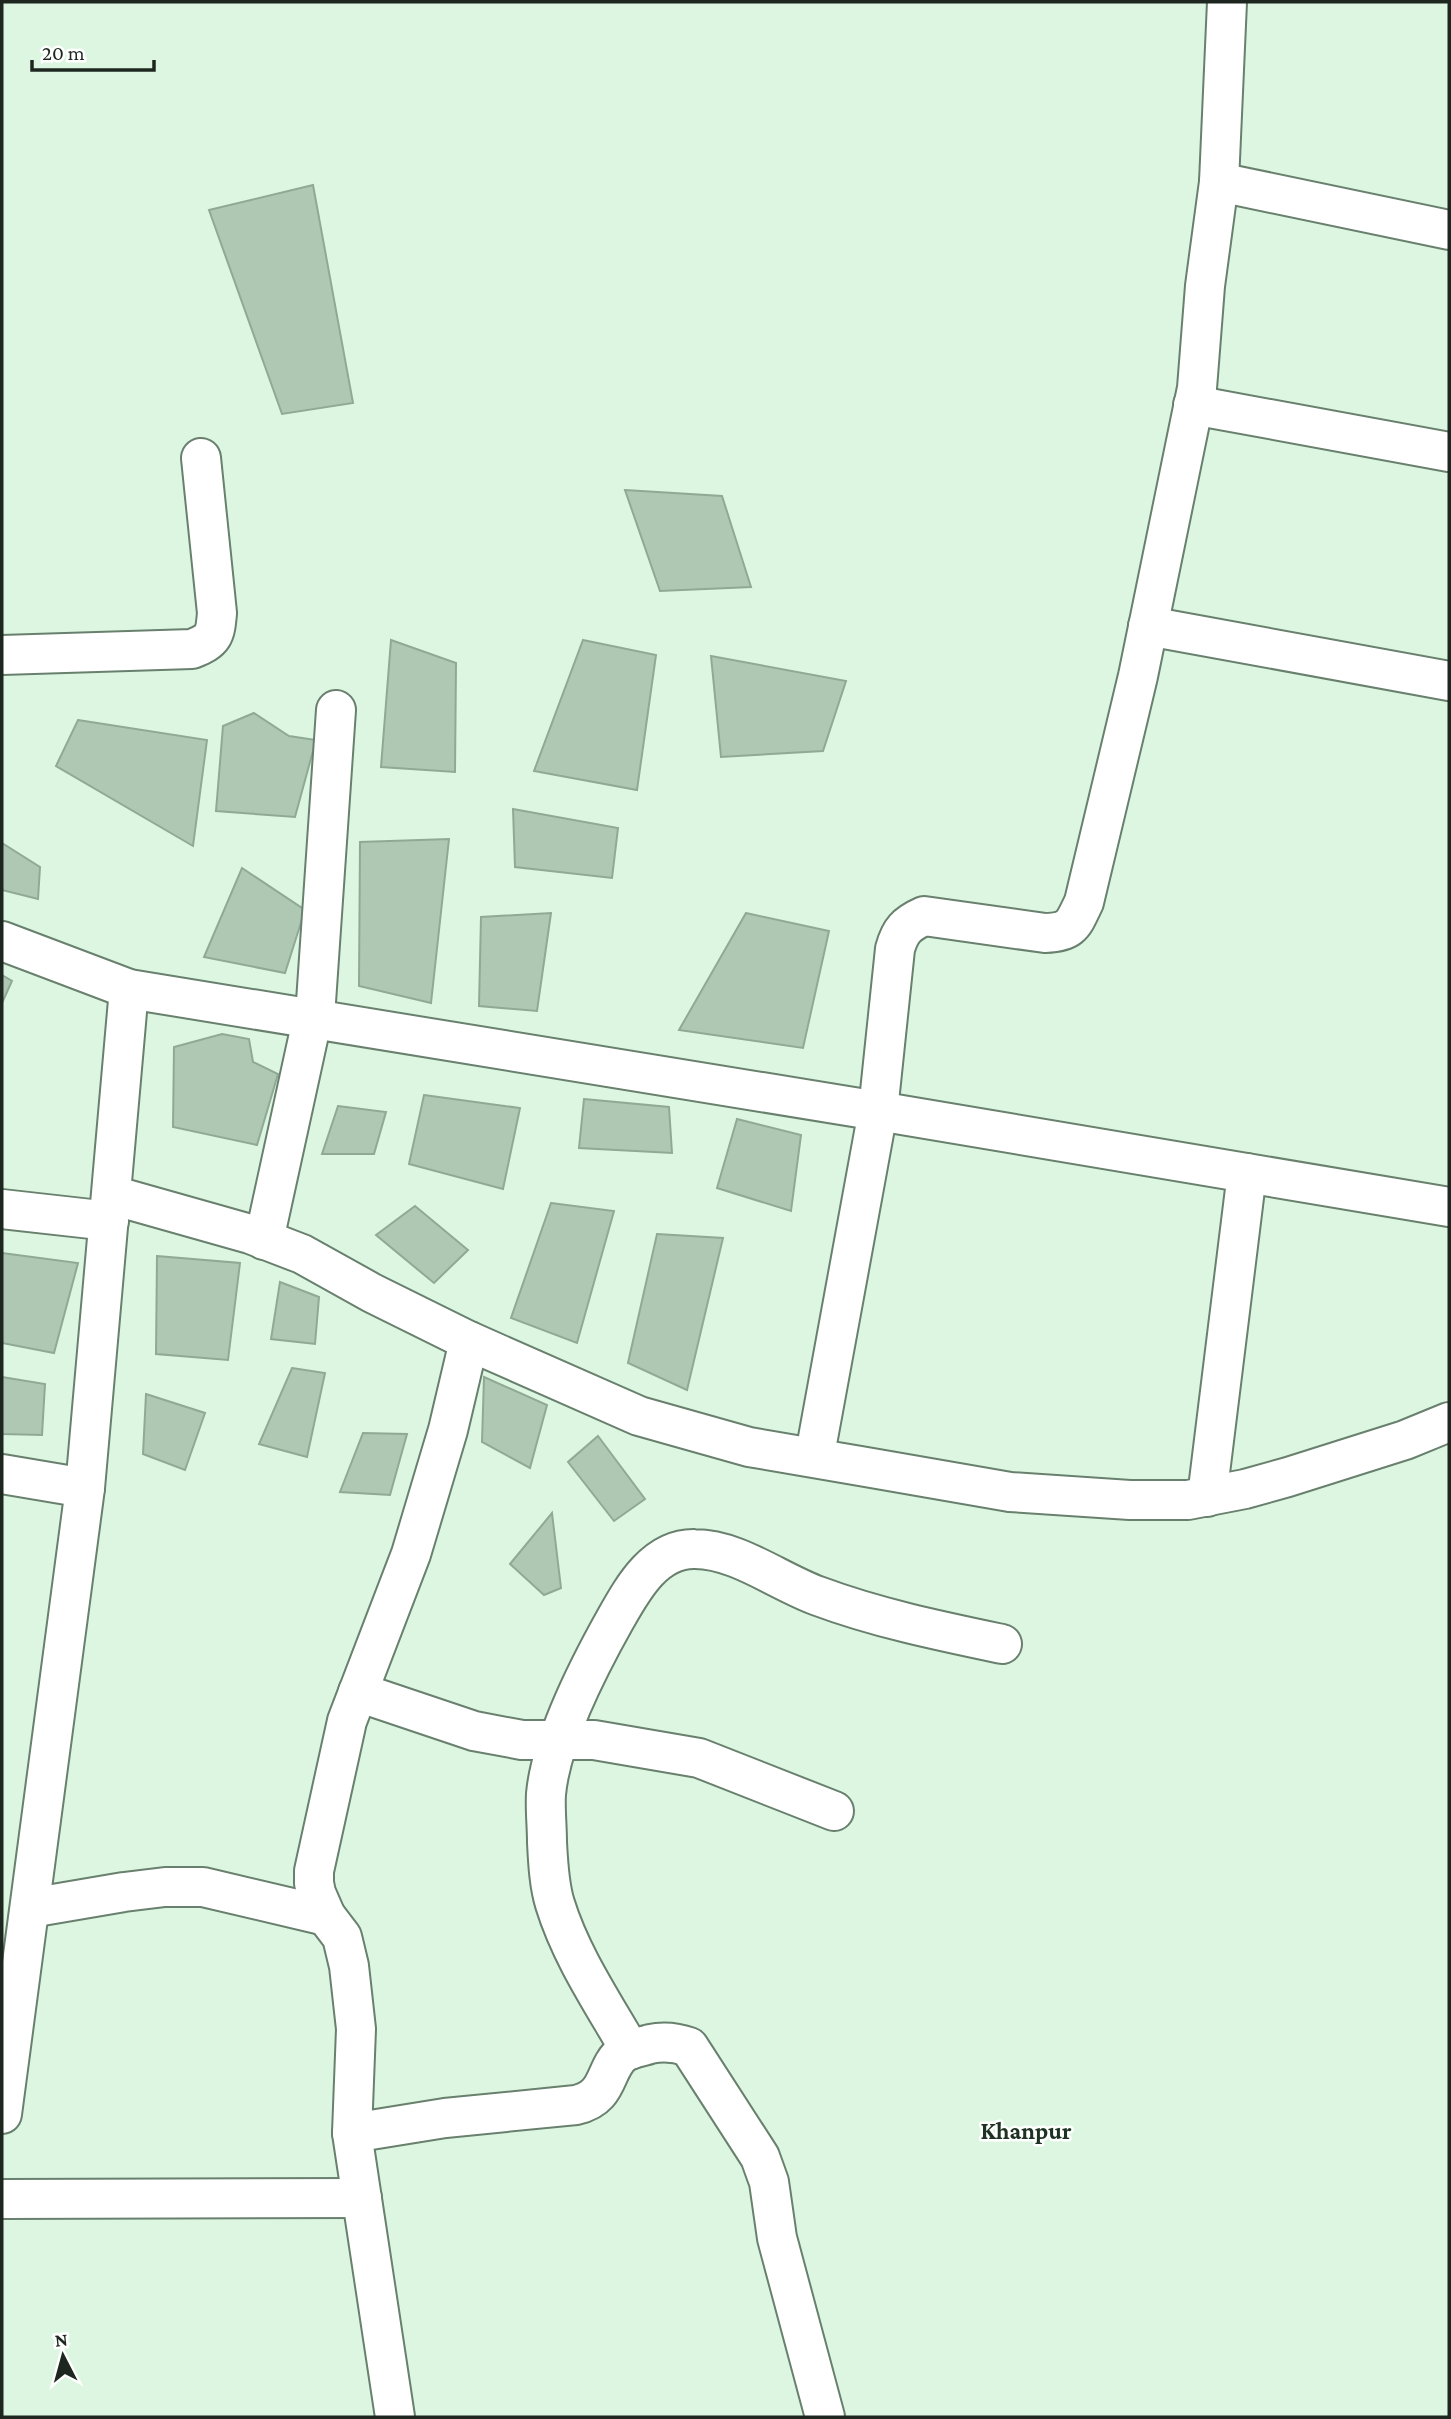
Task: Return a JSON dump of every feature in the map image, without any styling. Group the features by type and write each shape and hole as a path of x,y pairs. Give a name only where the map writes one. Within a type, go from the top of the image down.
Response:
{"street":[{"path":"818,1438 878,1111 895,949 900,931 911,921 924,916 1045,933 1061,932 1072,926 1084,902 1138,676 1197,388 1205,286 1219,183 1227,2"},
{"path":"1219,183 1449,230"},
{"path":"1193,405 1449,452"},
{"path":"2,655 192,649 207,643 215,633 217,613 201,458"},
{"path":"1148,625 1449,681"},
{"path":"264,1240 316,1002 336,710"},
{"path":"2,941 129,989 1449,1207"},
{"path":"2,2113 12,1969 30,1908 85,1488 129,989"},
{"path":"1207,1497 1247,1173"},
{"path":"2,1209 111,1208 264,1240 302,1254 372,1293 469,1341 639,1416 749,1447 1010,1492 1130,1500 1188,1500 1207,1497 1287,1477 1405,1440 1449,1422"},
{"path":"395,2417 352,2133 356,2029 349,1966 342,1937 326,1916 313,1883 347,1721 411,1554 448,1430 469,1341"},
{"path":"2,1474 85,1488"},
{"path":"630,2050 578,1957 555,1903 548,1858 546,1793 558,1741 592,1661 628,1598 654,1564 667,1555 695,1549 730,1556 817,1596 906,1623 1002,1644"},
{"path":"358,1692 474,1731 522,1740 594,1740 699,1758 834,1811"},
{"path":"30,1908 165,1887 203,1887 326,1916"},
{"path":"352,2133 445,2118 585,2103 596,2096 623,2053 671,2042 689,2047 760,2157 769,2182 777,2238 825,2417"},
{"path":"2,2199 362,2198"}],"building":[{"path":"313,185 353,403 282,414 209,210"},
{"path":"625,490 722,496 751,587 660,591"},
{"path":"391,640 456,663 455,772 381,767"},
{"path":"583,640 656,655 637,790 534,771"},
{"path":"711,656 846,681 823,751 721,757"},
{"path":"254,713 289,736 316,740 295,817 216,811 223,726"},
{"path":"78,720 207,740 193,846 56,766"},
{"path":"513,809 618,828 612,878 515,867"},
{"path":"449,839 431,1003 359,986 360,842"},
{"path":"2,843 40,867 38,899 2,890"},
{"path":"242,868 305,910 285,973 204,957"},
{"path":"551,913 537,1011 479,1006 481,917"},
{"path":"746,913 829,931 803,1048 679,1030"},
{"path":"2,975 12,981 2,1003"},
{"path":"222,1034 249,1039 253,1062 278,1074 257,1145 173,1127 174,1047"},
{"path":"424,1095 520,1108 503,1189 409,1164"},
{"path":"584,1099 669,1107 672,1153 579,1148"},
{"path":"338,1106 386,1112 374,1154 322,1154"},
{"path":"737,1119 801,1135 791,1211 717,1188"},
{"path":"551,1203 614,1211 577,1343 511,1318"},
{"path":"415,1206 468,1250 434,1283 376,1235"},
{"path":"657,1234 723,1238 687,1390 628,1363"},
{"path":"2,1253 78,1263 54,1353 2,1343"},
{"path":"157,1256 240,1263 228,1360 156,1354"},
{"path":"280,1282 319,1297 315,1344 271,1339"},
{"path":"292,1368 325,1373 307,1457 259,1444"},
{"path":"2,1377 45,1384 42,1435 2,1434"},
{"path":"484,1377 547,1405 530,1468 482,1442"},
{"path":"146,1394 205,1413 185,1470 143,1454"},
{"path":"363,1433 407,1434 390,1495 340,1492"},
{"path":"598,1436 645,1499 614,1521 568,1462"},
{"path":"552,1513 561,1588 544,1595 510,1564"}],"district":[{"name":"Khanpur","path":"1026,2131"}]}
